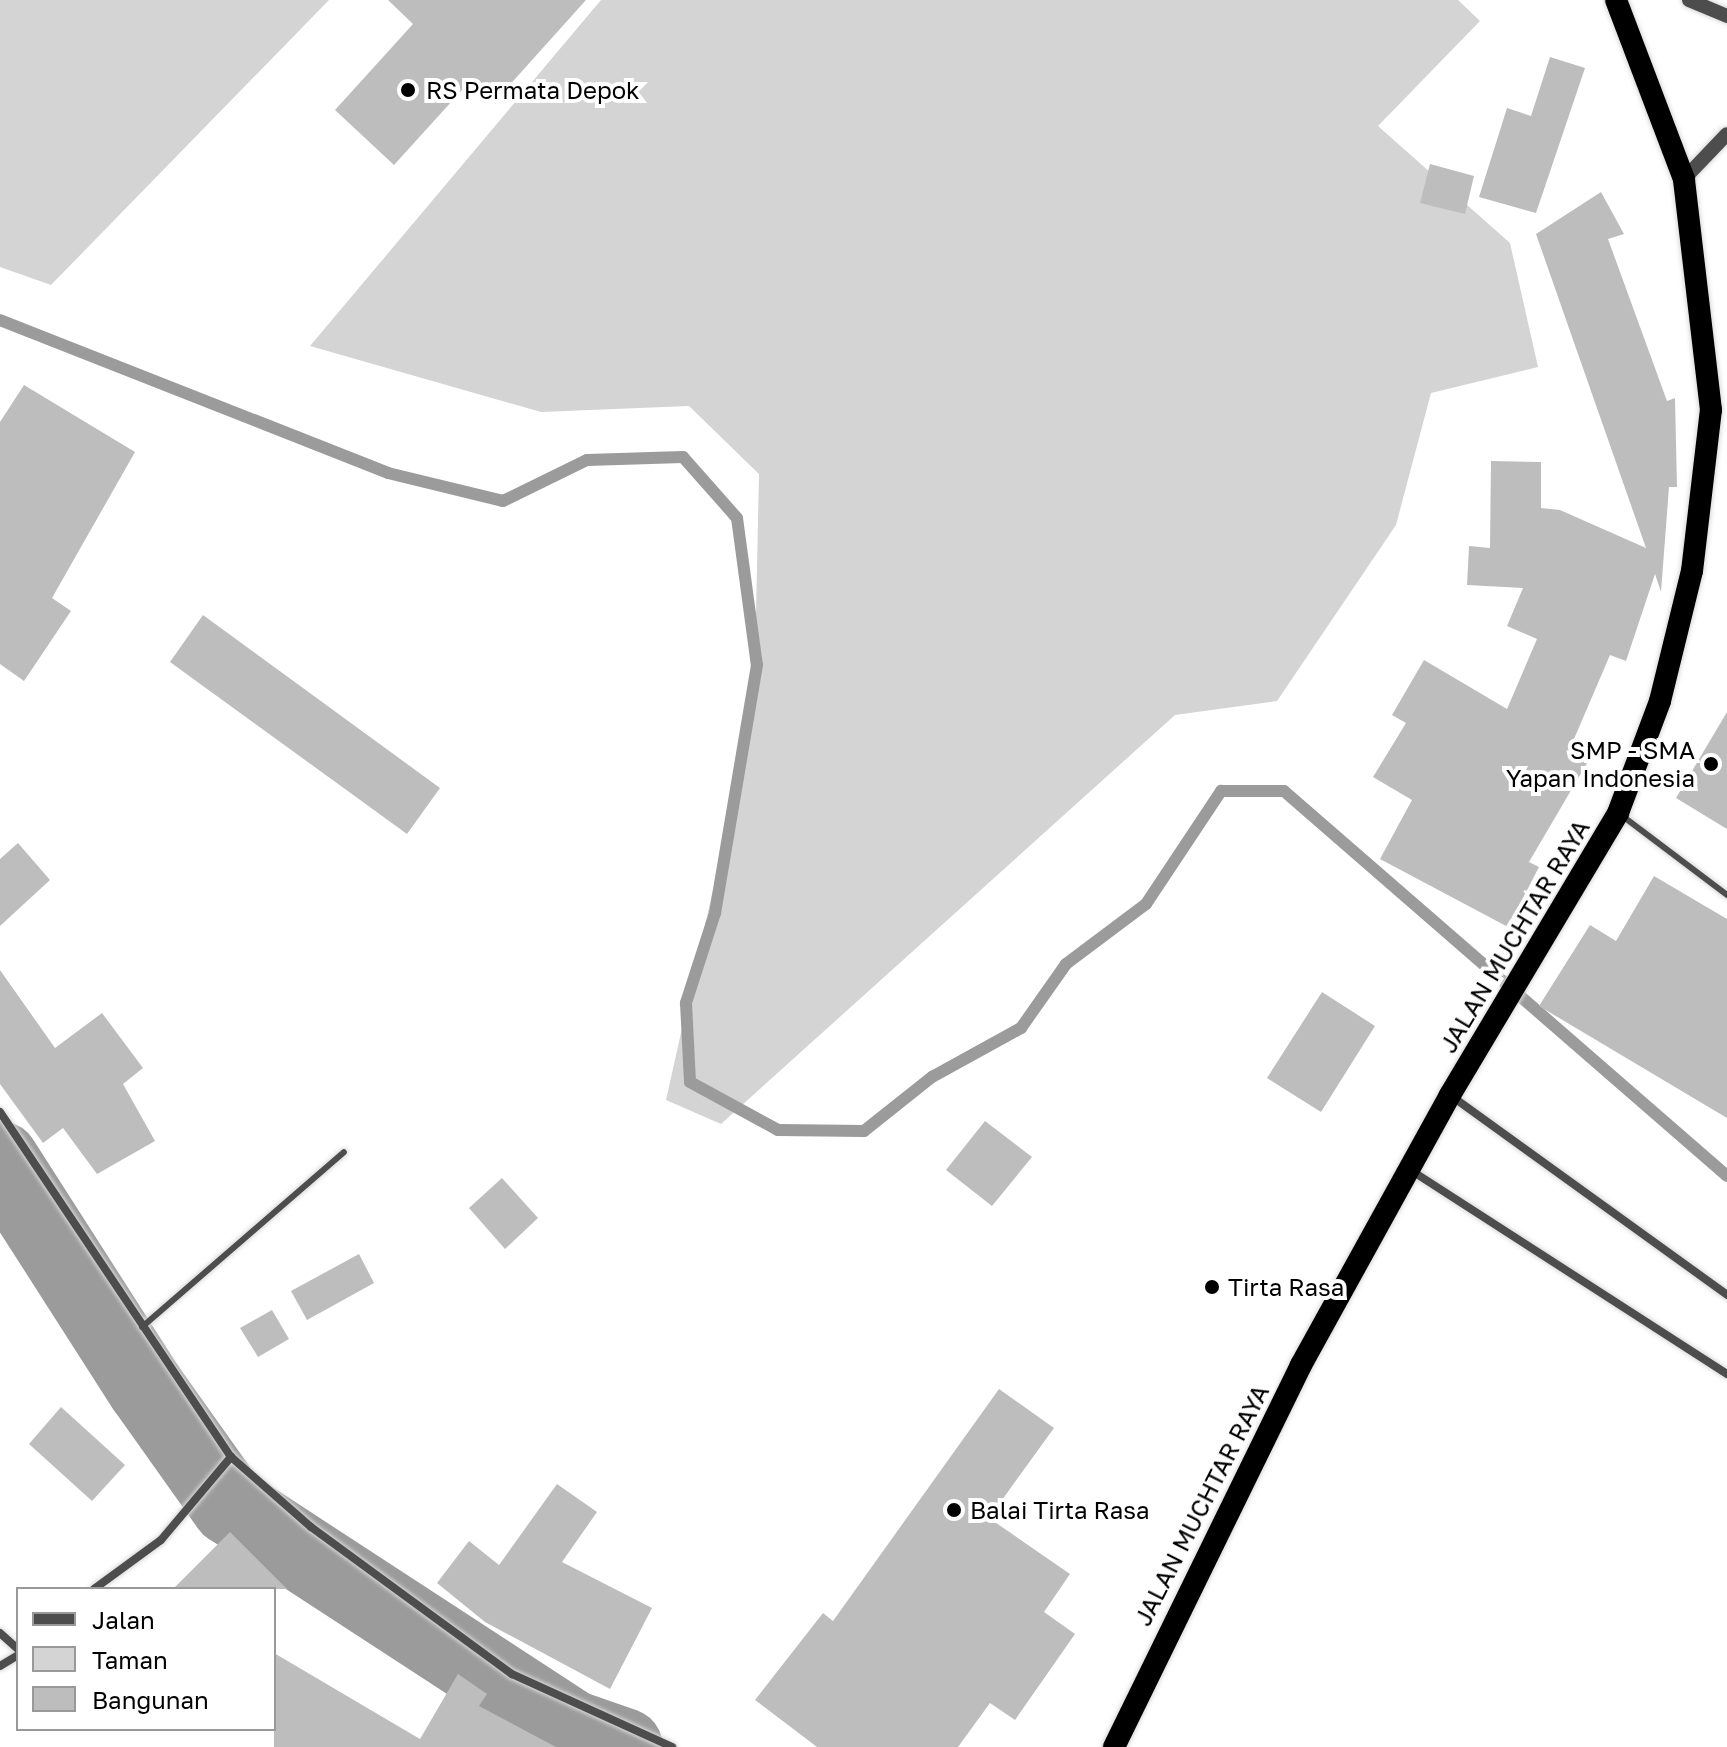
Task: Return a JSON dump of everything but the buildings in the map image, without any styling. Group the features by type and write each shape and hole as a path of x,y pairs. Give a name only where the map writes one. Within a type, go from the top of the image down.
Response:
{"highway":[{"name":"JALAN MUCHTAR RAYA","path":"1114,1747 1249,1464 1408,1169 1524,966 1618,813 1660,701 1692,571 1711,410 1684,179 1616,0"}],"street":[{"path":"1689,0 1727,16"},
{"path":"1684,179 1727,134"},
{"path":"1450,1095 1727,1295"},
{"path":"0,1112 231,1457 311,1527 512,1674 672,1747"},
{"path":"1408,1169 1727,1374"},
{"path":"97,1587 161,1540 216,1468 231,1457"},
{"path":"0,1633 16,1647"}],"lane":[{"path":"1618,813 1727,895"},
{"path":"142,1327 344,1152"}],"green space":[{"path":"0,0 329,0 51,285 0,267"},
{"path":"601,0 1458,0 1480,21 1378,126 1510,243 1538,367 1431,393 1396,525 1277,701 1175,715 721,1124 666,1100 754,706 759,474 689,406 541,412 310,346"}],"waterway":[{"path":"0,320 388,473 503,501 587,460 683,457 737,518 757,665 715,913 686,1003 690,1082 778,1130 864,1131 932,1077 1021,1028 1066,964 1146,904 1221,791 1284,791 1727,1176"},
{"path":"0,1160 146,1388 230,1506 572,1729 624,1747"}],"place":[{"name":"RS Permata Depok","path":"408,90"},
{"name":"SMP - SMA Yapan Indonesia","path":"1711,764"},
{"name":"Tirta Rasa","path":"1212,1287"},
{"name":"Balai Tirta Rasa","path":"954,1510"}]}
